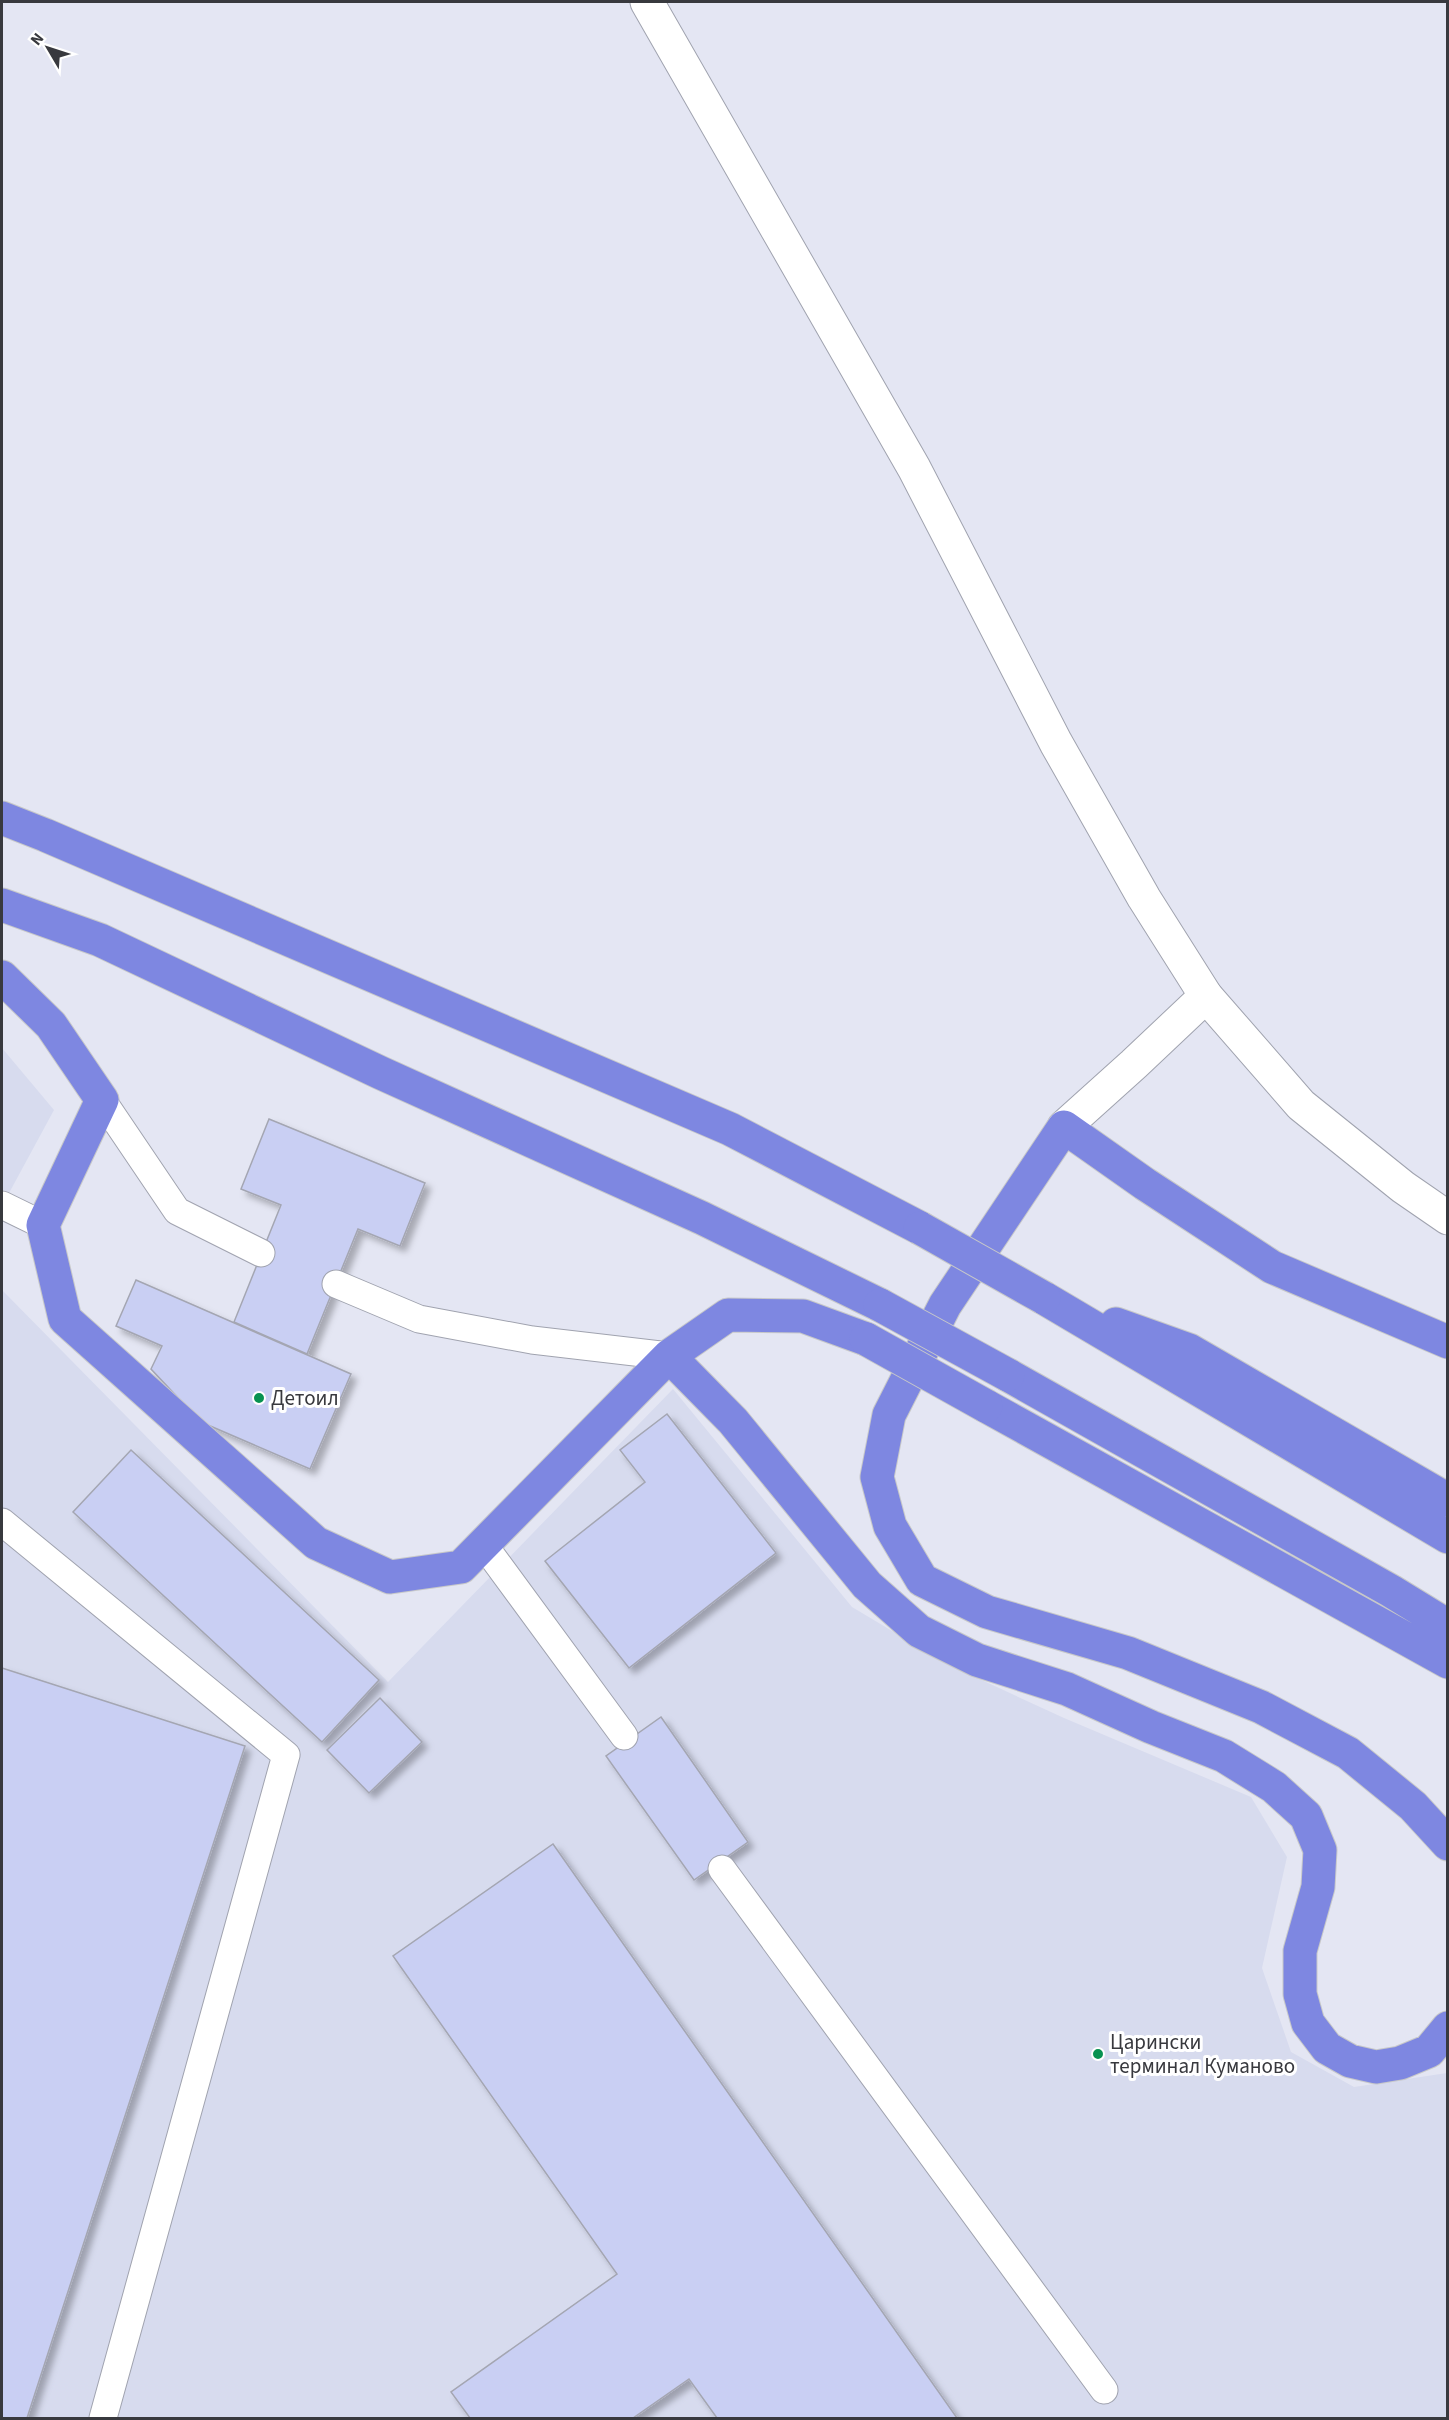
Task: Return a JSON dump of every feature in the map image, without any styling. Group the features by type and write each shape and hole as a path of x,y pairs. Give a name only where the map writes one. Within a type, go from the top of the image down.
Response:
{"highway":[{"path":"2,818 730,1129 920,1228 1044,1298 1448,1537"},
{"path":"2,904 100,940 381,1073 702,1218 880,1305 1391,1591 1448,1626"},
{"path":"2,977 51,1025 102,1100 43,1225 64,1319 316,1544 390,1577 460,1567 669,1356 728,1315 803,1316 866,1340 1448,1662"},
{"path":"1448,1342 1272,1267 1145,1184 1064,1127 945,1305 889,1415 877,1477 890,1526 922,1580 987,1612 1128,1653 1261,1707 1348,1753 1413,1806 1448,1844"},
{"path":"1044,1298 1189,1350 1448,1500"},
{"path":"669,1356 733,1421 867,1585 920,1631 977,1660 1066,1689 1151,1727 1224,1756 1274,1787 1306,1816 1320,1850 1318,1887 1300,1951 1300,1994 1308,2023 1327,2048 1350,2061 1376,2067 1400,2063 1429,2051 1448,2028"}],"main road":[{"path":"647,2 914,468 1056,743 1144,898 1206,996 1301,1105 1403,1187 1448,1218"},
{"path":"1064,1127 1206,996"}],"lane":[{"path":"102,1100 177,1211 261,1253"},
{"path":"2,1205 43,1225"},
{"path":"336,1284 419,1319 532,1340 669,1356"},
{"path":"2,1522 286,1755 104,2418"},
{"path":"483,1544 624,1736"},
{"path":"722,1869 1104,2390"}],"shaded area":[{"path":"2,1048 54,1110 2,1206"},
{"path":"2,1290 388,1682 673,1389 852,1607 949,1665 1064,1718 1251,1797 1287,1857 1262,1968 1291,2052 1354,2087 1447,2073 1447,2418 2,2418"}],"building":[{"path":"269,1119 425,1183 400,1246 358,1229 307,1354 234,1322 281,1205 241,1189"},
{"name":"Детоил","path":"136,1280 351,1374 310,1469 201,1422 151,1369 162,1346 116,1326"},
{"path":"667,1414 776,1553 629,1668 545,1561 645,1482 620,1450"},
{"path":"131,1450 379,1680 322,1742 73,1512"},
{"path":"2,1668 245,1746 27,2418 2,2418"},
{"path":"380,1698 422,1742 369,1793 327,1750"},
{"path":"661,1717 748,1842 694,1880 606,1756"},
{"path":"553,1844 957,2418 717,2418 689,2379 633,2418 470,2418 451,2392 617,2274 393,1956"}],"place":[{"name":"Детоил","path":"259,1398"},
{"name":"Царински терминал Куманово","path":"1098,2054"}]}
